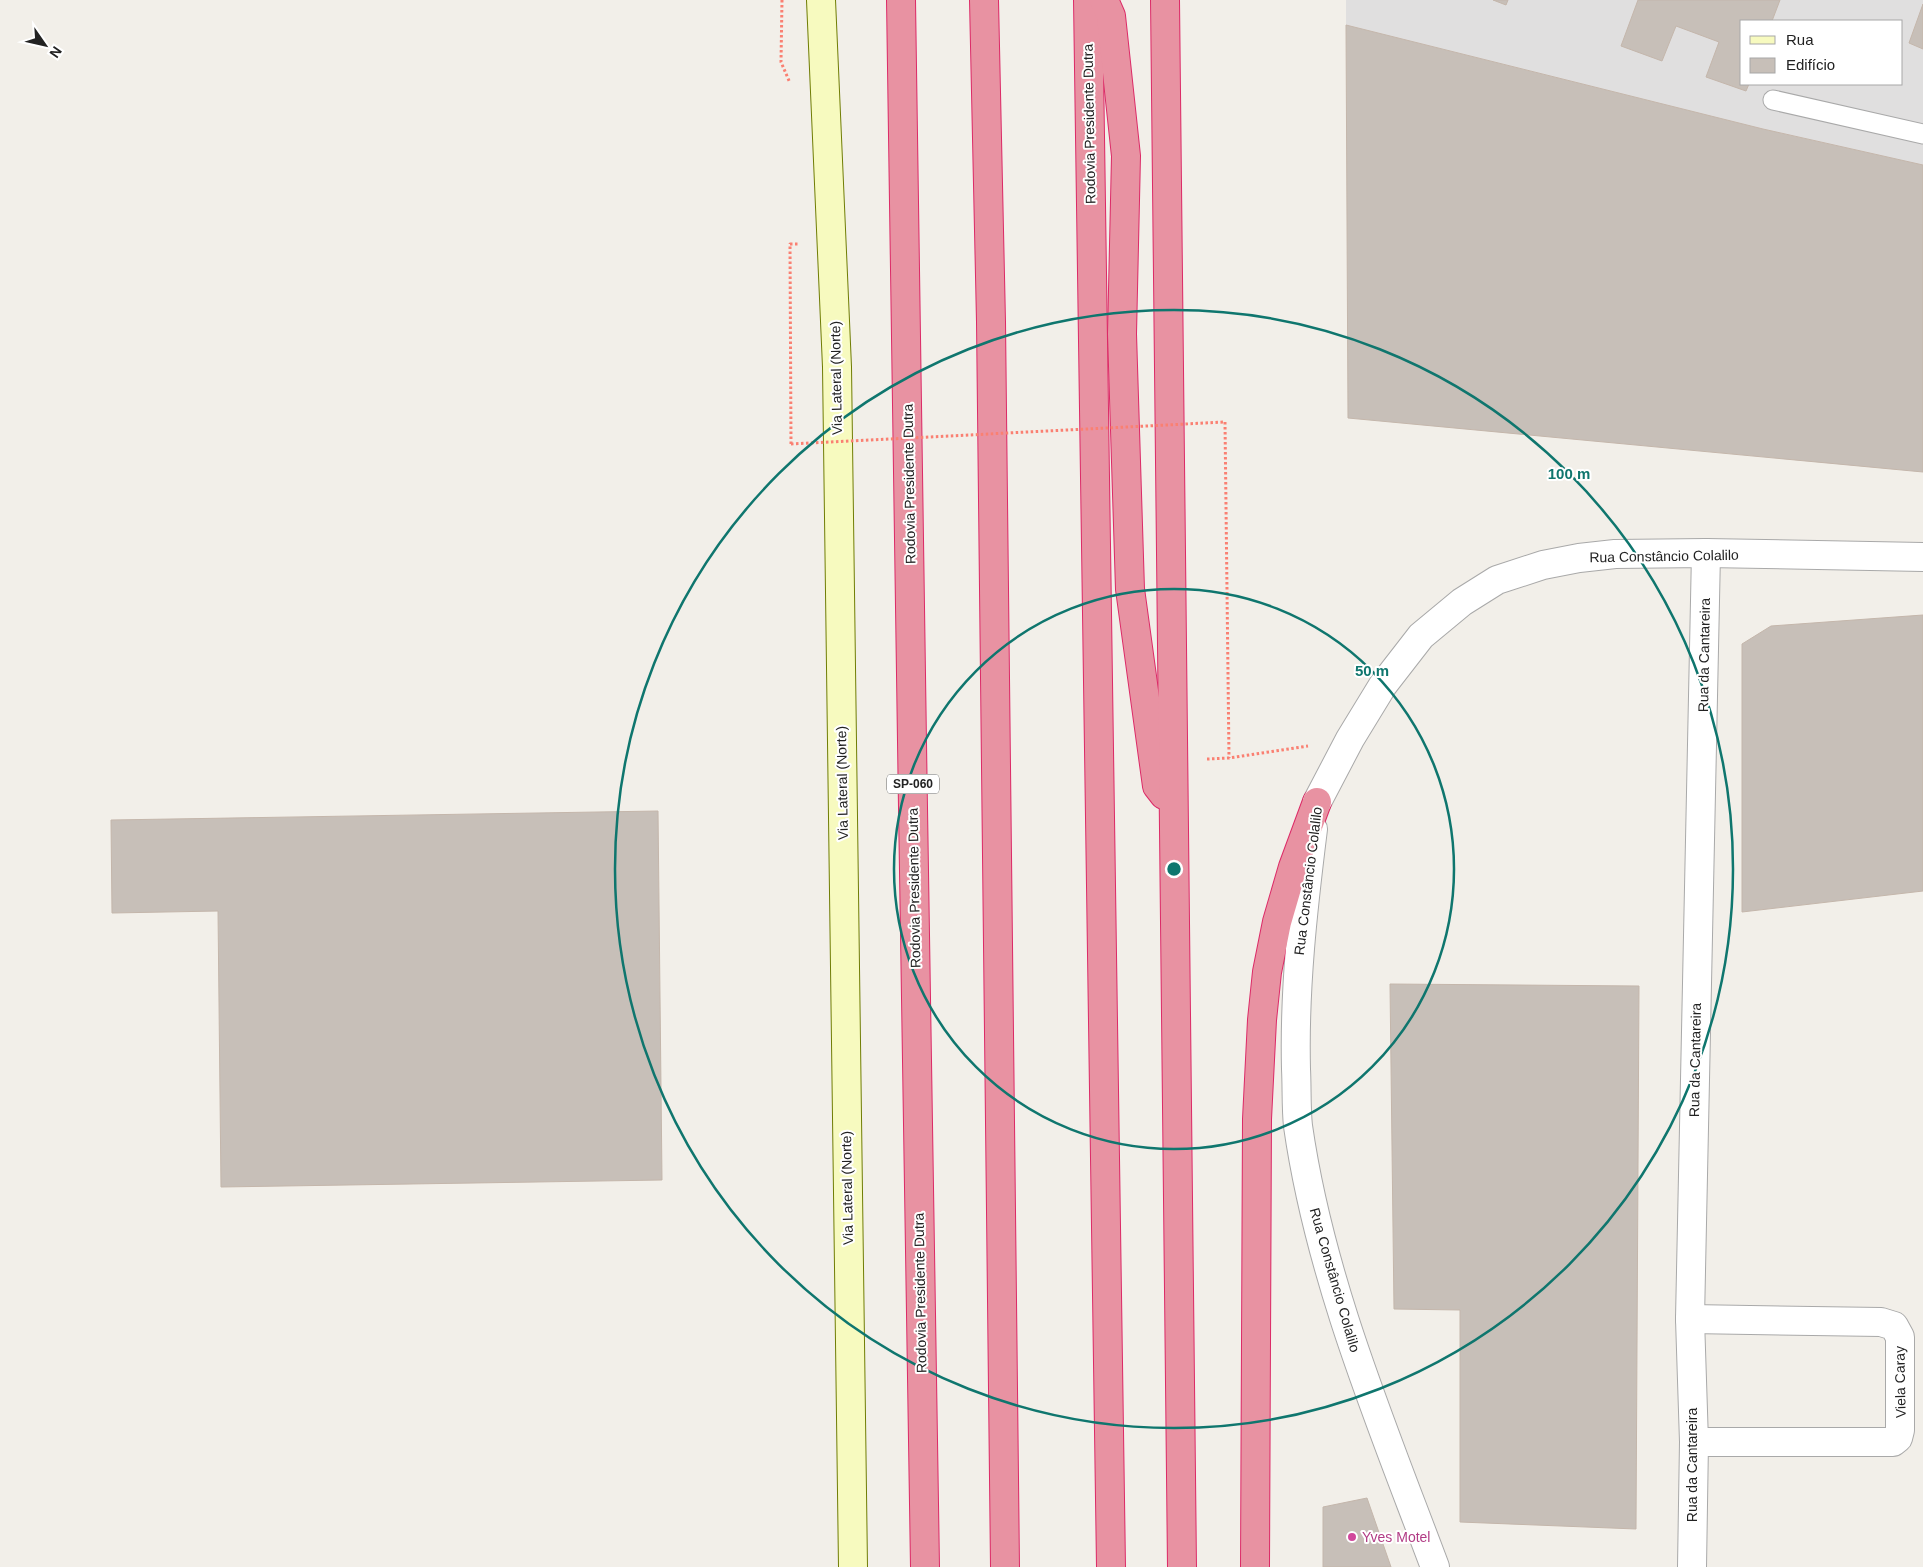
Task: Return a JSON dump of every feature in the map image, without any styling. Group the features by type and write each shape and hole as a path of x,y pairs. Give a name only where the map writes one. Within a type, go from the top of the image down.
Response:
{"highway":[{"name":"Rodovia Presidente Dutra","path":"901,0 925,1567"},
{"path":"984,0 991,322 1005,1567"},
{"name":"Rodovia Presidente Dutra","path":"1088,0 1111,1567"},
{"path":"1104,0 1111,16 1126,156 1122,334 1130,589 1157,786 1174,808"},
{"path":"1165,0 1182,1567"},
{"path":"1255,1567 1258,1119 1262,1020 1277,922 1293,867 1317,802"}],"main road":[{"name":"Via Lateral (Norte)","path":"822,0 837,367 853,1567"}],"street":[{"name":"Rua Constâncio Colalilo","path":"1435,1567 1366,1384 1335,1290 1316,1221 1298,1124 1295,1021 1302,917 1317,802 1350,739 1383,685 1421,636 1462,602 1497,580 1543,565 1615,554 1923,557"},
{"name":"Rua da Cantareira","path":"1692,1567 1694,1442 1690,1319 1706,554"},
{"name":"Viela Caray","path":"1690,1319 1881,1322 1894,1326 1900,1337 1900,1430 1898,1438 1893,1442 1694,1442"}],"lane":[{"path":"1773,100 1923,134"}],"path":[{"path":"790,340 791,444 1225,422 1229,758 1350,739"}],"shaded area":[{"path":"1346,0 1923,0 1923,165 1763,129 1346,25"}],"building":[{"path":"1493,0 1508,0 1506,5"},
{"path":"1638,0 1780,0 1772,20 1740,20 1740,85 1749,85 1746,91 1706,77 1719,42 1676,26 1662,61 1621,46"},
{"path":"1923,4 1923,49 1909,43"},
{"path":"1346,25 1763,129 1923,165 1923,472 1348,418"},
{"path":"1923,615 1923,891 1742,912 1742,644 1771,626"},
{"path":"658,811 662,1180 221,1187 218,911 112,913 111,820"},
{"path":"1390,984 1639,986 1636,1529 1460,1522 1460,1310 1394,1309"},
{"name":"Yves Motel","path":"1367,1498 1391,1567 1323,1567 1323,1507"}],"place":[{"name":"Yves Motel","path":"1352,1537"}]}
